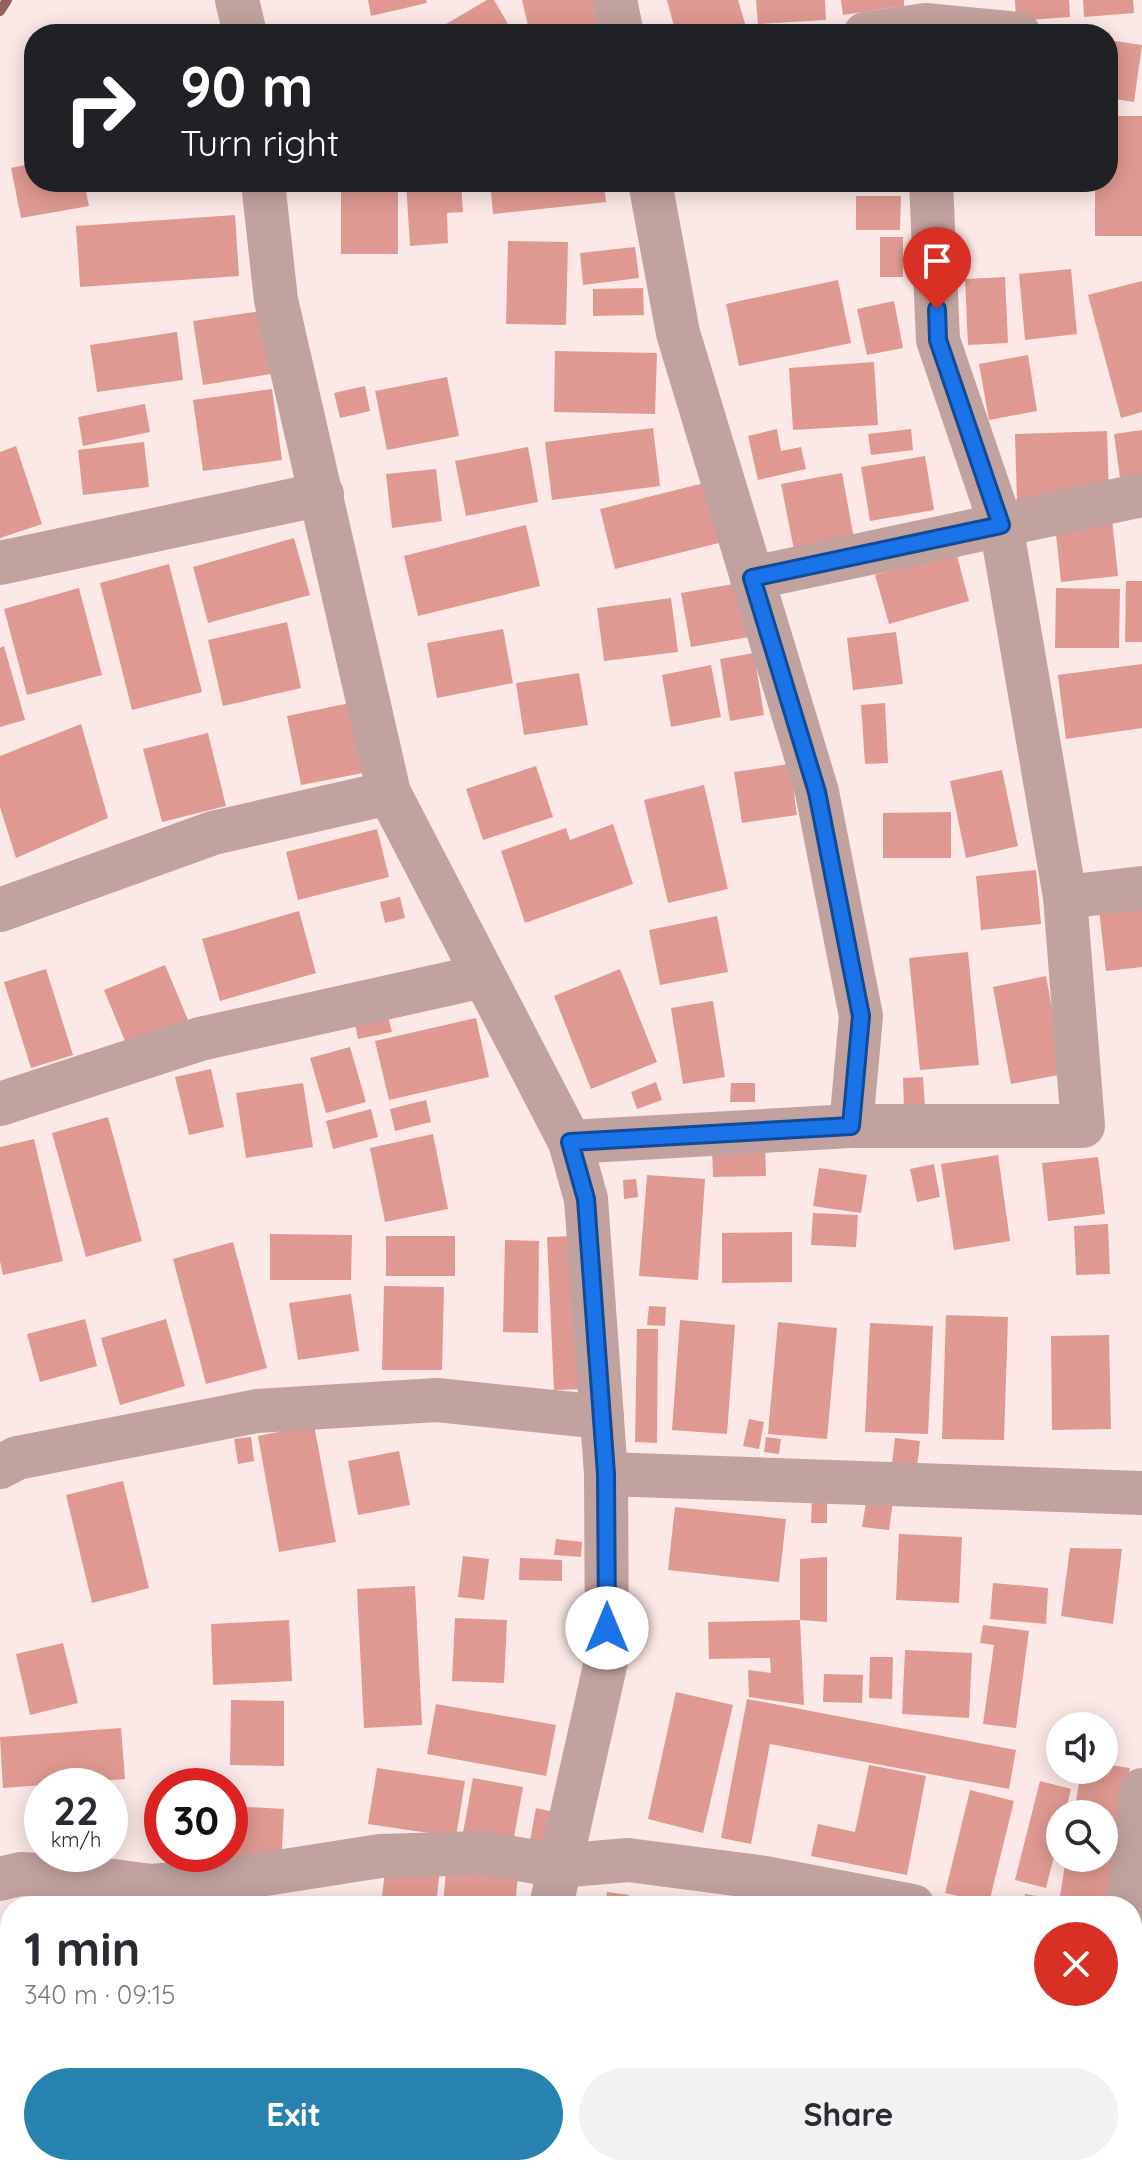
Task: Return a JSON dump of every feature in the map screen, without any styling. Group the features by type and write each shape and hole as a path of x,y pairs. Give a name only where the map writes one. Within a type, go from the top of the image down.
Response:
{"street":[{"path":"237,0 243,24"},
{"path":"615,0 620,24"},
{"path":"923,20 950,24"},
{"path":"264,192 276,300 389,793 570,1142 586,1199 606,1474 607,1657 555,1886"},
{"path":"652,192 678,333 817,792 861,1016 851,1126"},
{"path":"570,1142 851,1126 1083,1126 1065,897 1001,525 938,340 931,192"},
{"path":"0,563 322,494"},
{"path":"752,578 1142,495"},
{"path":"0,910 213,833 389,793"},
{"path":"1065,897 1142,888"},
{"path":"0,1104 200,1039 483,976"},
{"path":"0,1467 17,1458 257,1411 437,1400 602,1417"},
{"path":"606,1474 1142,1493"},
{"path":"1129,1896 1142,1790"},
{"path":"0,1879 20,1874 84,1877 151,1886 233,1879 380,1856 483,1853 555,1886 628,1860 765,1892 807,1896"}],"building":[{"path":"368,0 426,0 427,3 371,16"},
{"path":"487,0 494,0 508,24 446,24"},
{"path":"522,0 599,0 604,22 596,24 528,24"},
{"path":"667,0 738,0 745,24 673,24"},
{"path":"756,0 825,0 826,20 758,24"},
{"path":"841,0 904,0 904,6 843,15"},
{"path":"1015,0 1069,0 1070,17 1016,21"},
{"path":"1083,0 1133,0 1134,13 1084,17"},
{"path":"1118,41 1142,45 1134,102 1118,100"},
{"path":"1118,116 1142,116 1142,236 1095,236 1095,192 1118,192"},
{"path":"24,165 24,192 86,192 89,206 21,218 11,168"},
{"path":"341,192 398,192 398,254 341,254"},
{"path":"407,192 462,192 463,212 447,213 448,243 410,246"},
{"path":"491,192 605,192 606,202 493,214"},
{"path":"856,196 901,196 900,230 856,230"},
{"path":"235,215 239,276 80,287 76,226"},
{"path":"880,237 903,237 903,277 880,277"},
{"path":"508,241 568,242 566,325 506,324"},
{"path":"635,247 639,278 583,285 580,253"},
{"path":"1071,269 1077,334 1025,340 1019,274"},
{"path":"1005,277 1008,343 968,345 965,279"},
{"path":"838,280 851,343 739,366 726,304"},
{"path":"1142,281 1142,412 1121,418 1088,295"},
{"path":"643,288 644,315 593,316 593,289"},
{"path":"894,301 903,348 867,355 857,309"},
{"path":"262,311 271,374 203,385 193,321"},
{"path":"177,332 183,380 97,392 90,345"},
{"path":"555,351 657,353 655,414 554,412"},
{"path":"1028,355 1037,411 989,420 979,364"},
{"path":"874,362 878,425 793,430 789,368"},
{"path":"447,377 459,436 387,450 375,391"},
{"path":"365,386 370,411 340,418 334,393"},
{"path":"272,389 282,460 203,471 193,400"},
{"path":"145,404 150,432 83,446 78,417"},
{"path":"653,428 660,486 552,500 545,442"},
{"path":"777,429 781,451 801,447 806,469 758,480 748,436"},
{"path":"911,429 913,450 871,455 868,434"},
{"path":"1142,430 1142,490 1122,493 1114,434"},
{"path":"1107,431 1109,498 1017,501 1015,434"},
{"path":"144,442 149,487 83,495 78,450"},
{"path":"16,446 42,524 0,538 0,452"},
{"path":"528,447 538,502 466,516 455,461"},
{"path":"925,456 934,510 870,521 861,467"},
{"path":"436,469 442,521 392,528 386,474"},
{"path":"842,473 855,544 795,555 781,484"},
{"path":"720,479 735,539 615,569 600,509"},
{"path":"1111,509 1118,576 1061,582 1054,515"},
{"path":"526,525 540,586 418,616 404,556"},
{"path":"294,538 310,595 208,623 193,567"},
{"path":"956,552 969,601 889,624 875,575"},
{"path":"169,564 202,692 132,710 100,583"},
{"path":"1126,581 1142,581 1142,642 1125,642"},
{"path":"745,582 755,636 691,647 681,593"},
{"path":"79,588 102,675 27,695 4,609"},
{"path":"1056,588 1120,589 1119,648 1055,648"},
{"path":"671,598 678,652 604,661 597,608"},
{"path":"287,622 301,688 223,706 208,640"},
{"path":"503,629 513,683 437,698 427,643"},
{"path":"896,632 903,684 853,690 847,638"},
{"path":"4,646 25,720 0,727 0,648"},
{"path":"754,653 764,715 730,721 720,659"},
{"path":"1142,664 1142,728 1066,739 1058,675"},
{"path":"711,665 721,717 671,727 662,675"},
{"path":"579,673 588,725 524,735 516,683"},
{"path":"350,703 363,773 301,785 287,716"},
{"path":"885,703 888,763 865,764 861,705"},
{"path":"81,724 108,818 16,858 0,807 0,756"},
{"path":"208,733 226,806 162,822 143,749"},
{"path":"790,764 797,815 742,823 734,772"},
{"path":"536,766 553,817 483,840 466,789"},
{"path":"1002,770 1018,846 966,858 950,781"},
{"path":"704,785 728,889 668,903 644,800"},
{"path":"951,812 951,858 883,858 883,813"},
{"path":"613,824 633,884 525,923 501,851 566,828 570,840"},
{"path":"377,829 389,877 298,900 286,852"},
{"path":"1036,870 1041,924 981,930 976,876"},
{"path":"400,897 405,918 385,923 380,902"},
{"path":"1142,905 1142,967 1106,971 1099,910"},
{"path":"299,911 316,973 220,1001 202,939"},
{"path":"717,916 728,972 660,985 649,930"},
{"path":"968,952 979,1065 920,1070 909,958"},
{"path":"165,965 188,1020 127,1046 104,990"},
{"path":"46,969 73,1055 31,1068 4,982"},
{"path":"620,969 657,1062 591,1089 554,996"},
{"path":"1046,976 1064,1074 1011,1084 993,987"},
{"path":"713,1001 725,1077 683,1084 671,1008"},
{"path":"387,1012 392,1032 358,1039 354,1019"},
{"path":"476,1018 489,1077 389,1100 375,1041"},
{"path":"350,1047 366,1102 326,1113 310,1058"},
{"path":"211,1069 224,1127 189,1135 175,1077"},
{"path":"923,1077 925,1108 904,1108 903,1078"},
{"path":"656,1082 662,1100 637,1109 631,1092"},
{"path":"303,1083 313,1147 246,1158 236,1093"},
{"path":"731,1083 755,1083 755,1102 730,1102"},
{"path":"426,1100 431,1122 395,1131 390,1109"},
{"path":"371,1109 378,1137 333,1149 326,1121"},
{"path":"108,1117 142,1241 86,1257 52,1133"},
{"path":"433,1134 448,1209 385,1222 370,1148"},
{"path":"34,1139 63,1261 3,1275 0,1261 0,1147"},
{"path":"765,1146 766,1176 713,1177 712,1148"},
{"path":"998,1155 1010,1241 954,1250 941,1164"},
{"path":"1098,1157 1105,1214 1048,1221 1042,1163"},
{"path":"934,1164 940,1197 917,1202 910,1169"},
{"path":"819,1168 867,1175 861,1213 813,1206"},
{"path":"647,1175 705,1179 698,1280 639,1276"},
{"path":"636,1179 638,1197 624,1199 623,1180"},
{"path":"813,1213 858,1215 856,1247 811,1245"},
{"path":"1108,1224 1110,1274 1076,1275 1074,1226"},
{"path":"792,1232 792,1282 722,1283 722,1233"},
{"path":"270,1234 352,1235 351,1280 270,1280"},
{"path":"386,1236 455,1236 455,1276 386,1276"},
{"path":"579,1236 586,1389 554,1390 547,1237"},
{"path":"505,1240 539,1241 538,1333 503,1332"},
{"path":"233,1242 267,1368 206,1384 173,1259"},
{"path":"384,1286 444,1287 442,1370 382,1370"},
{"path":"351,1294 359,1351 298,1360 289,1303"},
{"path":"649,1306 666,1307 665,1326 647,1325"},
{"path":"946,1315 1008,1317 1004,1440 942,1439"},
{"path":"85,1319 97,1366 40,1382 27,1334"},
{"path":"166,1319 185,1386 120,1405 101,1338"},
{"path":"680,1320 735,1325 727,1434 672,1430"},
{"path":"778,1322 837,1328 827,1439 768,1434"},
{"path":"870,1323 933,1326 928,1434 865,1432"},
{"path":"637,1329 658,1329 657,1443 635,1442"},
{"path":"1109,1335 1111,1429 1052,1430 1051,1336"},
{"path":"749,1419 764,1422 759,1449 743,1446"},
{"path":"314,1425 336,1542 279,1552 258,1436"},
{"path":"251,1437 254,1461 238,1464 234,1439"},
{"path":"766,1437 781,1439 779,1454 764,1452"},
{"path":"895,1438 920,1441 917,1467 892,1463"},
{"path":"399,1451 410,1505 358,1515 348,1461"},
{"path":"123,1481 149,1588 92,1603 66,1495"},
{"path":"867,1496 893,1500 889,1530 862,1527"},
{"path":"812,1498 827,1499 827,1523 811,1523"},
{"path":"675,1507 786,1519 779,1582 668,1570"},
{"path":"899,1534 962,1537 959,1603 896,1600"},
{"path":"556,1539 582,1542 581,1557 554,1555"},
{"path":"1070,1548 1122,1549 1113,1624 1061,1616"},
{"path":"463,1556 489,1559 484,1600 458,1597"},
{"path":"827,1557 827,1622 800,1620 800,1559"},
{"path":"520,1558 562,1560 562,1581 519,1580"},
{"path":"993,1583 1048,1588 1046,1624 990,1619"},
{"path":"415,1586 422,1725 364,1728 357,1589"},
{"path":"455,1618 507,1620 504,1683 452,1681"},
{"path":"289,1620 292,1681 213,1685 211,1624"},
{"path":"800,1620 804,1705 749,1697 748,1670 771,1673 770,1658 709,1659 708,1622"},
{"path":"983,1625 1029,1631 1016,1728 983,1724 994,1645 980,1643"},
{"path":"63,1643 78,1703 30,1715 16,1654"},
{"path":"905,1650 972,1653 969,1718 902,1714"},
{"path":"870,1657 893,1657 892,1699 869,1698"},
{"path":"824,1674 863,1675 862,1703 823,1702"},
{"path":"676,1692 733,1705 703,1833 648,1819"},
{"path":"747,1699 1016,1750 1009,1789 770,1744 751,1844 721,1838"},
{"path":"231,1700 284,1701 284,1766 230,1765"},
{"path":"436,1704 556,1725 546,1776 427,1754"},
{"path":"121,1728 124,1768 24,1768 24,1786 3,1788 0,1737"},
{"path":"869,1765 926,1776 907,1875 811,1856 818,1824 855,1832"},
{"path":"1118,1766 1130,1768 1118,1838 1118,1800 1076,1800 1079,1784 1118,1784"},
{"path":"377,1768 465,1781 456,1837 368,1824"},
{"path":"473,1778 523,1787 512,1848 462,1838"},
{"path":"1040,1781 1071,1789 1068,1800 1046,1800 1046,1872 1050,1872 1046,1888 1015,1880"},
{"path":"970,1790 1014,1801 991,1896 945,1893"},
{"path":"248,1807 284,1809 281,1868 248,1866"},
{"path":"536,1808 563,1814 554,1856 528,1851"},
{"path":"447,1858 519,1865 516,1896 444,1896"},
{"path":"386,1861 440,1868 437,1896 382,1896"},
{"path":"1064,1872 1112,1872 1108,1896 1060,1896"},
{"path":"607,1892 629,1895 629,1896 606,1896"}],"waterway":[{"path":"0,11 7,0"}],"route":[{"path":"607,1628 606,1474 586,1199 570,1142 851,1126 861,1016 817,792 752,578 1001,525 938,340 937,309"}]}
